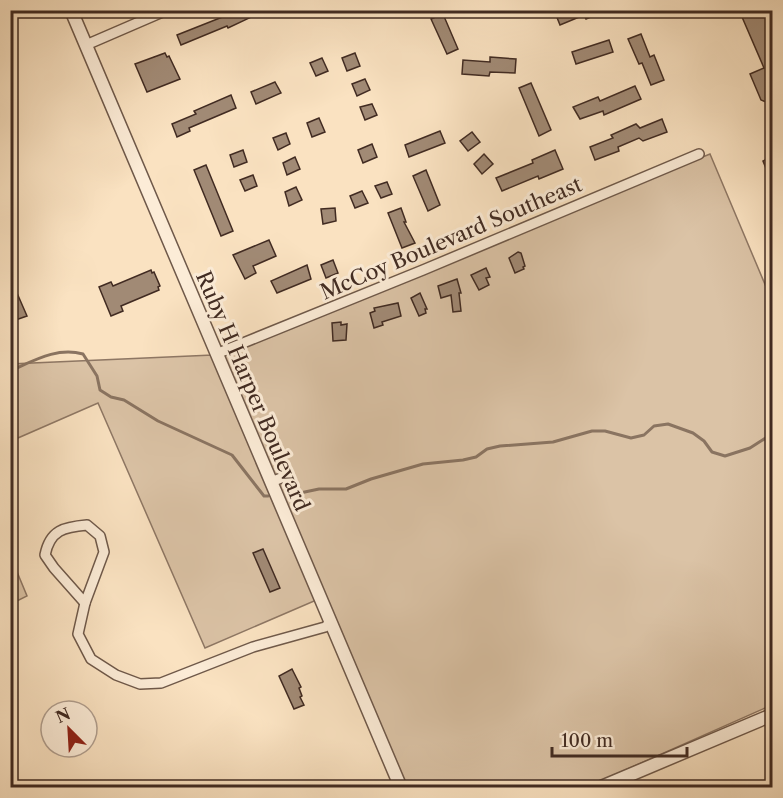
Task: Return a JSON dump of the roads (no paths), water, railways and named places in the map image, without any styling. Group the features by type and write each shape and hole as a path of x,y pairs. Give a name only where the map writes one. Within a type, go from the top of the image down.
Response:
{"street":[{"name":"Ruby H Harper Boulevard","path":"71,10 401,788"},
{"path":"86,45 167,10"},
{"name":"McCoy Boulevard Southeast","path":"216,354 699,154"},
{"path":"271,482 286,476"},
{"path":"85,603 45,555 48,543 57,532 71,526 87,525 100,536 104,552 85,603 78,634 91,659 116,675 140,684 161,683 253,647 325,627 330,623"},
{"path":"599,788 772,715"}],"waterway":[{"path":"10,371 55,353 83,354 97,376 100,390 111,397 124,400 158,421 232,455 264,496 268,496"},
{"path":"300,493 319,489 346,489 423,464 463,460 500,446 553,442 592,431 605,431 631,438 644,435 654,426 668,424 693,433 704,441 712,452 725,456 750,448 772,434"}]}
